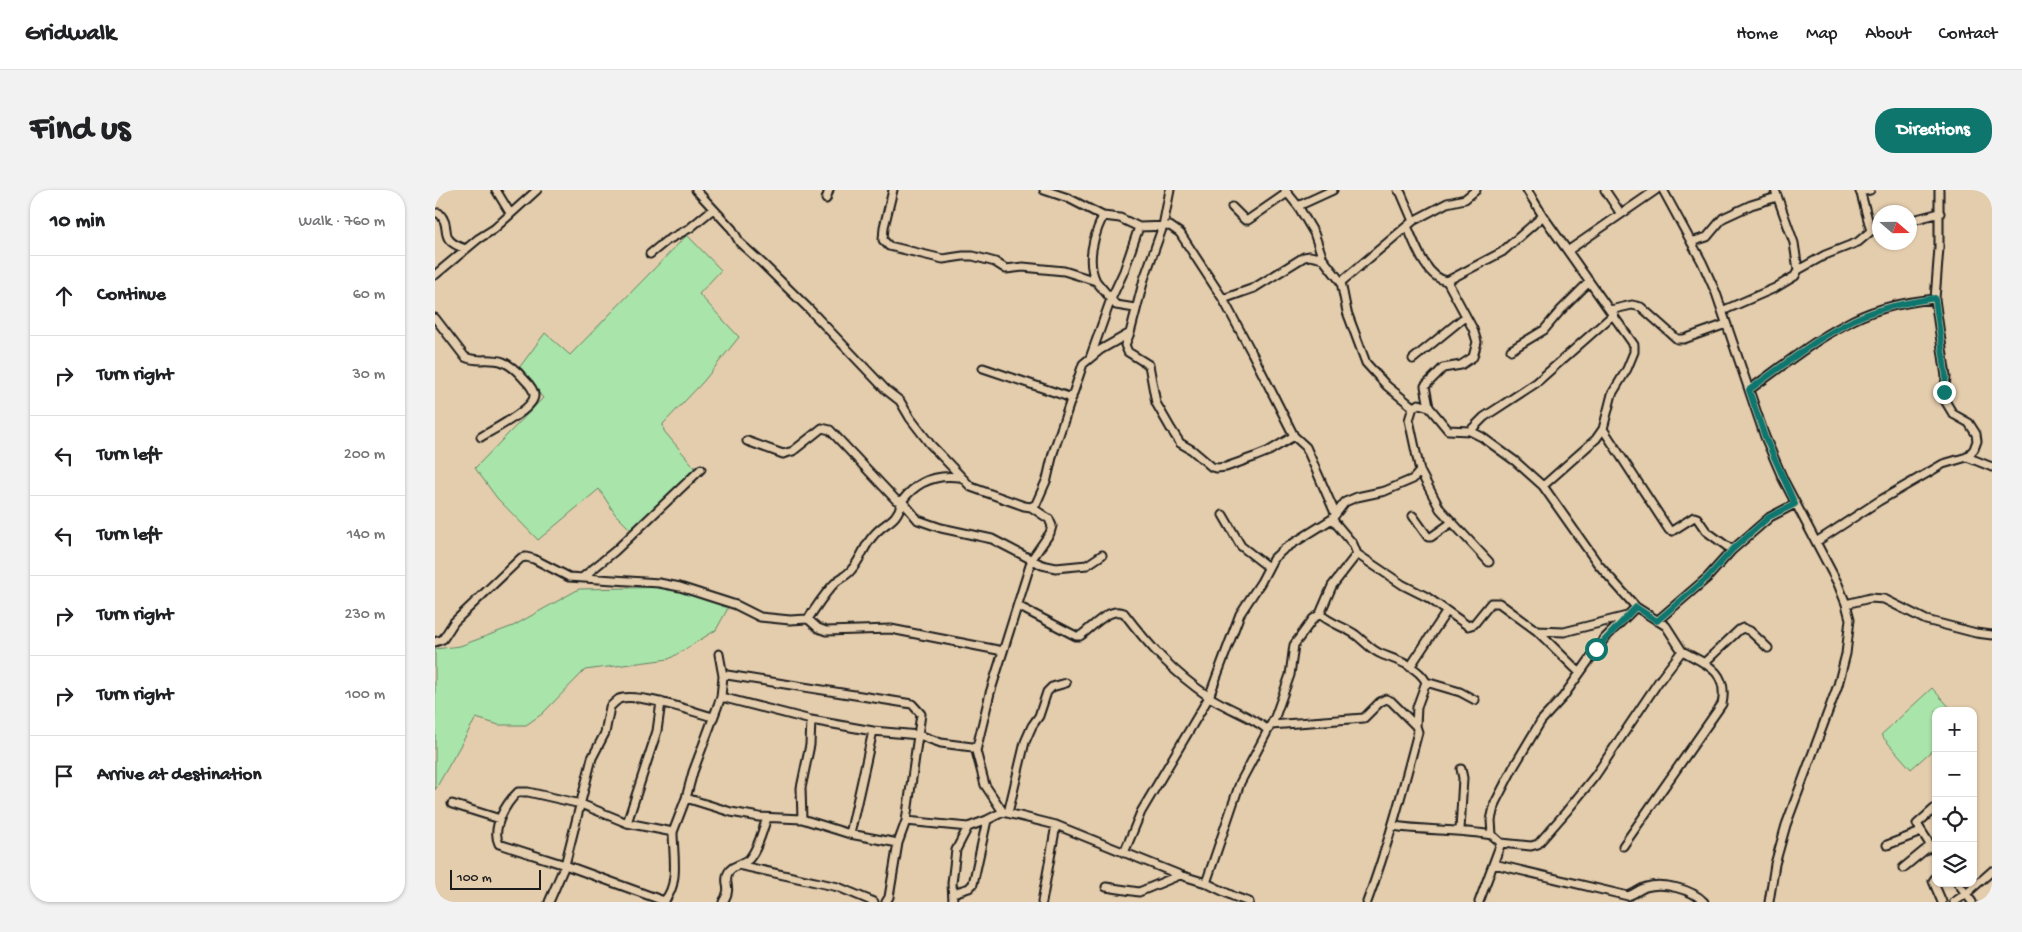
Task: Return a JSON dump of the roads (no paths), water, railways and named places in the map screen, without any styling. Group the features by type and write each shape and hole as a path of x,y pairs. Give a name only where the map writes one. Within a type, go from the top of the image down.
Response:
{"street":[{"path":"496,190 510,213"},
{"path":"435,275 493,229 537,190"},
{"path":"696,190 732,229 740,244 763,263 886,390 900,401 910,418 959,477 977,491 1031,507 1049,519 1052,526 1050,533 1032,560 990,693 976,751 985,785 1006,812 1055,825 1180,875 1206,883 1249,902"},
{"path":"826,199 829,190"},
{"path":"893,190 884,227 883,240 889,246 943,259 973,256 995,262 1006,269 1023,267 1065,271 1096,281"},
{"path":"1044,190 1061,195 1103,216 1120,218 1139,227 1170,226 1180,233 1223,299 1295,436 1306,447 1334,516 1353,544 1357,554 1403,585 1427,597 1468,626 1474,624 1491,603 1499,603 1537,631 1580,673"},
{"path":"1170,190 1163,226 1135,308 1130,333 1125,345 1128,352 1149,365 1156,403 1180,443 1192,450 1212,467 1226,467 1254,457 1295,436"},
{"path":"1299,206 1333,190"},
{"path":"1398,190 1413,221"},
{"path":"1341,282 1413,221 1447,203 1465,199 1477,190"},
{"path":"1527,190 1543,216 1569,250 1589,282 1634,345 1634,352 1627,369 1619,379 1618,386 1612,394 1603,429 1595,439 1543,486"},
{"path":"1605,190 1621,214"},
{"path":"1569,250 1656,190"},
{"path":"1663,190 1709,277 1765,437 1795,504 1846,604 1850,619 1848,640 1838,685 1786,825 1775,864 1769,902"},
{"path":"1798,270 1837,249 1858,242 1871,231 1860,191 1870,190"},
{"path":"1816,542 1879,501 1943,464 1967,457 1977,441 1977,434 1969,423 1953,414 1944,399 1946,377 1935,298 1939,248 1939,190"},
{"path":"1232,207 1245,220 1248,220 1286,192 1299,206 1314,233 1323,259 1341,282 1347,312 1366,363 1387,386 1413,407"},
{"path":"1691,242 1707,237 1723,218 1776,194 1795,243 1798,270 1789,281 1722,311"},
{"path":"650,254 666,241 690,228 713,208"},
{"path":"435,213 443,218 446,238 451,244 466,249"},
{"path":"1917,219 1940,213"},
{"path":"1103,216 1098,227 1090,263 1096,281 1116,305 1135,308"},
{"path":"1407,226 1428,268 1439,280 1447,281 1501,252 1543,216"},
{"path":"1089,359 1111,299 1124,271 1139,227"},
{"path":"1223,299 1254,288 1303,257 1316,256 1323,259"},
{"path":"1447,281 1466,316 1477,342 1473,357 1461,365 1443,368 1425,386 1429,407 1448,430 1470,431 1483,437 1515,461 1543,486 1598,564 1636,607 1666,626 1682,651 1705,663 1718,674 1724,687 1722,704 1623,846"},
{"path":"1511,350 1544,330 1559,311 1589,282"},
{"path":"1749,390 1845,324 1905,302 1935,298"},
{"path":"1470,431 1485,417 1536,383 1612,312 1632,305 1641,307 1677,339 1683,339 1726,324"},
{"path":"1413,359 1466,316"},
{"path":"435,318 465,357 471,360 504,362 529,384 534,393 533,400 527,408 481,437"},
{"path":"1031,507 1036,504 1047,479 1053,453 1083,364 1100,350 1130,333"},
{"path":"983,368 1072,398"},
{"path":"1429,407 1419,404 1413,407 1409,420 1420,471 1440,509 1489,562"},
{"path":"747,441 783,454 793,451 823,428 830,430 896,500 902,501 918,520 941,528 992,540 1042,565 1056,568 1087,565 1102,555"},
{"path":"1603,429 1669,530 1672,531 1694,517 1697,518 1706,531 1732,550"},
{"path":"1967,457 1992,467"},
{"path":"583,577 615,552 701,469"},
{"path":"1124,853 1145,804 1209,697 1240,614 1261,582 1273,559 1284,549 1334,516 1345,502 1357,497 1385,491 1413,478 1420,471"},
{"path":"809,619 822,598 857,563 866,544 899,512 902,501 911,490 928,479 947,475 959,477"},
{"path":"1657,621 1707,578 1732,550 1769,517 1795,504"},
{"path":"1223,515 1237,542 1268,567"},
{"path":"1413,516 1428,537 1431,538 1451,523"},
{"path":"1206,883 1240,783 1270,727 1290,674 1291,655 1294,645 1313,619 1320,614 1332,586 1357,554"},
{"path":"435,642 443,639 454,622 521,558 526,557 534,559 569,577 659,583 680,587 736,606 760,617 790,620 809,619 818,628 826,631 891,629 1003,651"},
{"path":"1846,604 1869,598 1884,599 1926,620 1976,633 1992,635"},
{"path":"1018,606 1075,636 1080,636 1111,612 1119,610 1124,613 1149,645 1174,670 1209,697 1270,727 1364,718 1380,702 1386,699 1395,704 1417,726"},
{"path":"1492,835 1491,820 1495,803 1541,721 1563,697 1605,638 1636,607"},
{"path":"1410,666 1447,611"},
{"path":"1320,614 1328,621 1357,636 1380,653 1410,666 1427,682 1460,692 1475,700"},
{"path":"1537,631 1564,632 1627,616"},
{"path":"1705,663 1743,628 1768,648"},
{"path":"1393,826 1441,831 1460,830 1492,835 1501,843 1531,846 1538,844 1595,776 1654,688 1682,651"},
{"path":"673,832 627,823 581,804 528,792 518,792 511,798 500,819 496,838 499,844 565,865 664,902 669,896 673,881 673,832 721,697 723,676 719,654"},
{"path":"723,676 727,675 912,704 921,714 906,821 898,843 889,897 886,902"},
{"path":"1367,902 1393,826 1418,732 1417,707 1427,682"},
{"path":"1006,812 1025,742 1039,716 1047,692 1052,687 1066,683"},
{"path":"721,697 811,720 873,731 919,735 941,743 972,747 976,751"},
{"path":"549,902 565,865 592,758 605,732 610,707 620,699 630,698 661,702 713,717"},
{"path":"627,823 657,731 661,702"},
{"path":"802,818 801,788 810,745 811,720"},
{"path":"850,834 873,731"},
{"path":"1460,830 1463,778 1461,769"},
{"path":"686,798 731,812 767,818 802,818 850,834 898,843"},
{"path":"452,804 500,819"},
{"path":"1903,868 1931,846 1917,824 1932,811"},
{"path":"906,821 968,826 1006,812"},
{"path":"723,902 729,891 728,872 750,859 758,844 767,818"},
{"path":"953,893 969,888 973,884 987,820"},
{"path":"1042,902 1055,825"},
{"path":"953,902 952,884 956,850 968,826"},
{"path":"1887,845 1921,832"},
{"path":"1479,902 1501,843"},
{"path":"1494,864 1628,896 1645,887 1659,885 1692,893 1699,896 1703,902"},
{"path":"739,865 838,888 874,902"},
{"path":"1954,902 1967,894 1992,871"},
{"path":"1106,887 1139,892 1180,875"},
{"path":"1936,887 1942,902"},
{"path":"1961,887 1972,902"}]}
